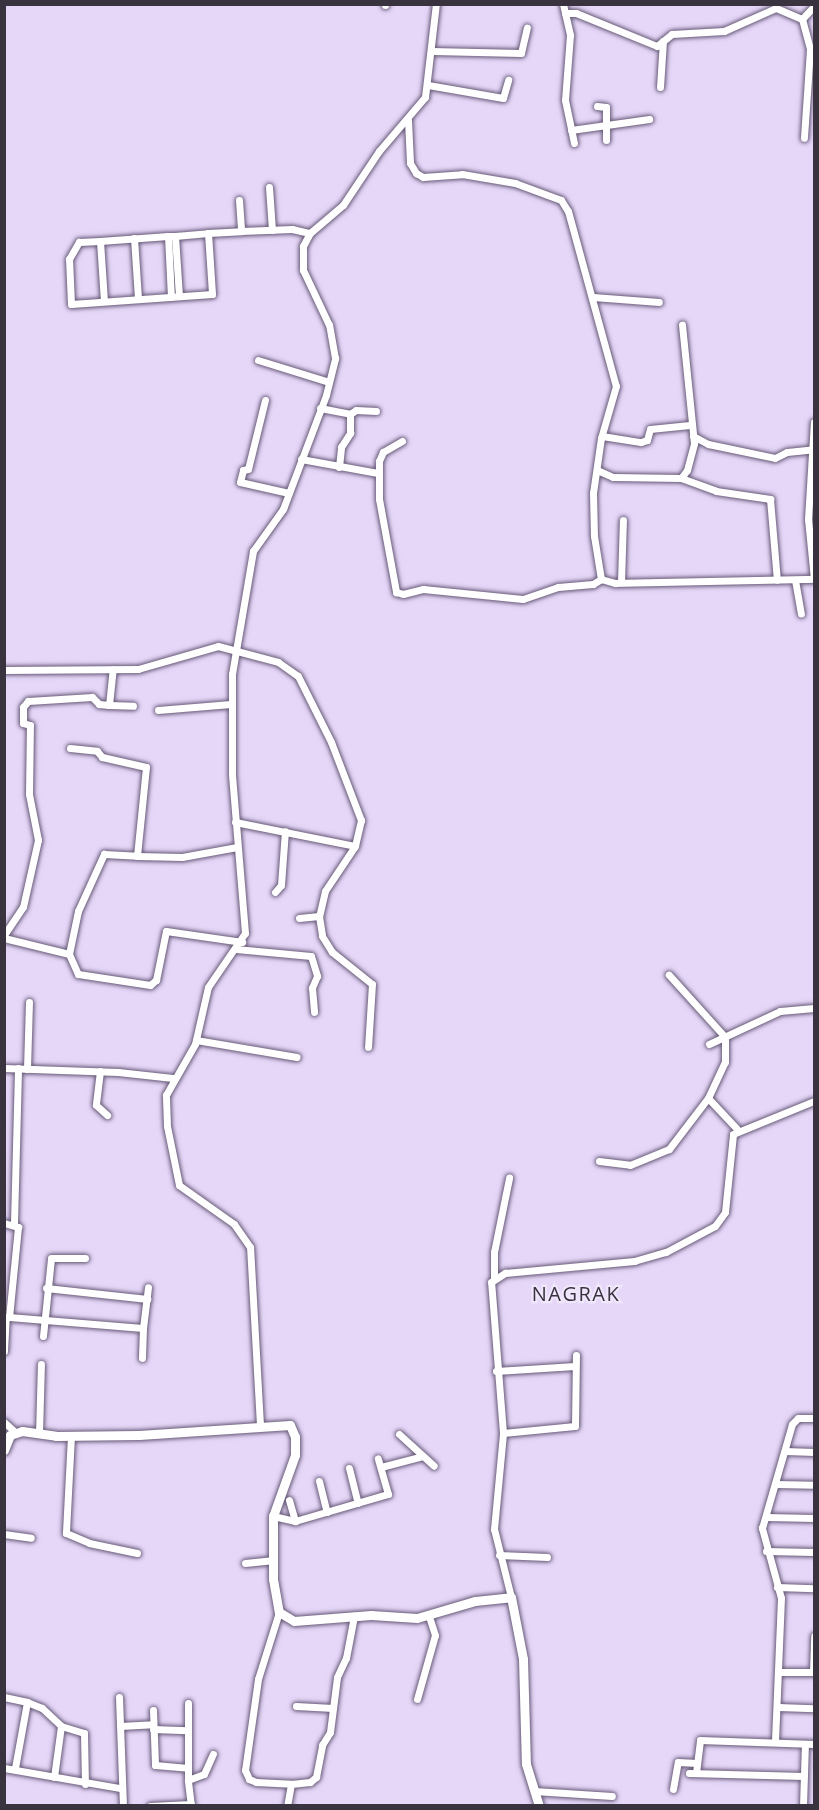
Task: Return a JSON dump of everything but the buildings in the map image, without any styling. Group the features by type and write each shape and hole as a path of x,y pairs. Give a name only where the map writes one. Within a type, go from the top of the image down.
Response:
{"street":[{"path":"260,1425 250,1247 234,1224 179,1185 165,1111 173,1078 196,1040 208,987 242,942 246,923 235,822 231,704 253,551 283,509 329,382 335,358 334,340 301,261 310,233 343,205 379,152 420,106 428,85 436,4"},
{"path":"563,4 570,35 565,100 574,143"},
{"path":"802,19 814,6"},
{"path":"565,13 576,13 657,46 672,34 724,31 776,8 802,19 812,56 811,87 804,138"},
{"path":"432,51 521,53 527,28"},
{"path":"660,87 663,41"},
{"path":"428,85 503,98 508,80"},
{"path":"597,106 606,107 606,140"},
{"path":"571,130 649,119"},
{"path":"408,120 410,164 416,173 423,177 462,174 496,178 561,200 593,297 616,386 602,436 597,470 593,524 601,579"},
{"path":"269,187 272,230"},
{"path":"239,200 241,231"},
{"path":"208,233 212,294 71,304 69,259 79,242 100,241 134,238 171,236 208,233 241,231 272,230 310,233"},
{"path":"171,236 175,297"},
{"path":"134,238 138,299"},
{"path":"100,241 104,302"},
{"path":"593,297 659,302"},
{"path":"681,478 691,461 693,436 690,425 682,326"},
{"path":"258,360 329,382"},
{"path":"265,400 248,469 243,470 240,482 289,493"},
{"path":"320,408 350,414 356,410 376,411"},
{"path":"339,467 341,447 349,439 350,414"},
{"path":"402,441 383,452 378,473 393,585 399,594 423,588 523,598 558,587 593,584 601,579 621,582 814,579 808,519 814,422"},
{"path":"602,436 641,442 646,440 650,429 690,425"},
{"path":"693,436 708,444 775,458 787,452 814,449"},
{"path":"301,459 378,473"},
{"path":"597,470 612,477 681,478 716,492 770,500 777,580"},
{"path":"621,582 623,520"},
{"path":"795,580 801,613"},
{"path":"4,670 148,667 218,646 278,662 304,683 360,820 355,846 325,891 319,916 325,944 372,984 368,1047"},
{"path":"109,705 113,669"},
{"path":"69,954 4,937 23,907 38,840 29,794 30,725 22,719 25,703 92,697 99,704 133,706"},
{"path":"159,710 231,704"},
{"path":"70,748 97,751 102,757 146,767 137,856"},
{"path":"235,822 355,846"},
{"path":"275,892 281,885 285,831"},
{"path":"237,847 182,857 104,854 78,911 69,954 78,974 150,985 156,980 166,931 242,942"},
{"path":"299,918 319,916"},
{"path":"236,949 311,956 317,976 312,988 314,1012"},
{"path":"599,1161 630,1165 669,1149 708,1098 725,1062 725,1036 669,975"},
{"path":"27,1069 29,1002"},
{"path":"709,1044 780,1011 814,1008"},
{"path":"196,1040 297,1057"},
{"path":"4,1068 100,1071 173,1078"},
{"path":"4,1351 18,1227 14,1223 18,1068"},
{"path":"100,1071 97,1108 106,1114"},
{"path":"708,1098 737,1129"},
{"path":"494,1278 505,1273 634,1261 666,1252 715,1226 724,1218 730,1138 737,1129 814,1101"},
{"path":"509,1178 494,1252 494,1278 490,1302 503,1433 494,1529 523,1659 525,1754 539,1806"},
{"path":"4,1223 14,1223"},
{"path":"43,1336 46,1288 52,1256 85,1258"},
{"path":"142,1358 148,1287"},
{"path":"46,1288 147,1299"},
{"path":"7,1317 143,1328"},
{"path":"503,1433 575,1426 576,1355"},
{"path":"39,1434 41,1364"},
{"path":"496,1371 575,1366"},
{"path":"775,1741 781,1598 762,1533 794,1420 814,1418"},
{"path":"4,1422 15,1431 70,1436 288,1424 296,1437 293,1463 273,1516 272,1560 279,1612 258,1679 245,1770 249,1779 256,1782 291,1784 314,1779 322,1745 330,1732 333,1708 354,1616"},
{"path":"4,1450 15,1431"},
{"path":"399,1434 435,1466"},
{"path":"70,1436 66,1533 89,1543 137,1553"},
{"path":"785,1451 814,1452"},
{"path":"381,1467 423,1456"},
{"path":"273,1516 295,1521 388,1494 378,1458"},
{"path":"349,1468 358,1503"},
{"path":"319,1480 327,1512"},
{"path":"776,1484 814,1485"},
{"path":"289,1500 295,1521"},
{"path":"766,1517 814,1518"},
{"path":"4,1534 31,1538"},
{"path":"766,1551 814,1552"},
{"path":"499,1555 547,1557"},
{"path":"245,1563 272,1560"},
{"path":"777,1587 814,1587"},
{"path":"279,1612 294,1621 354,1616 429,1616 475,1601 511,1597"},
{"path":"417,1699 435,1635 429,1616"},
{"path":"779,1672 814,1672 814,1636"},
{"path":"4,1697 42,1708 61,1726 85,1735 86,1784"},
{"path":"119,1697 120,1788 123,1806"},
{"path":"15,1768 27,1702"},
{"path":"150,1806 191,1805 188,1780 188,1703"},
{"path":"296,1706 333,1708"},
{"path":"778,1707 814,1708"},
{"path":"153,1710 156,1766 188,1768"},
{"path":"54,1777 61,1726"},
{"path":"120,1726 187,1730"},
{"path":"804,1776 693,1773 697,1763 700,1740 814,1744"},
{"path":"803,1806 805,1744"},
{"path":"188,1780 204,1774 213,1754"},
{"path":"673,1789 678,1762 697,1763"},
{"path":"4,1768 15,1768 86,1784 120,1788"},
{"path":"287,1806 291,1784"},
{"path":"534,1791 612,1796"}],"district":[{"name":"NAGRAK","path":"576,1293"}]}
